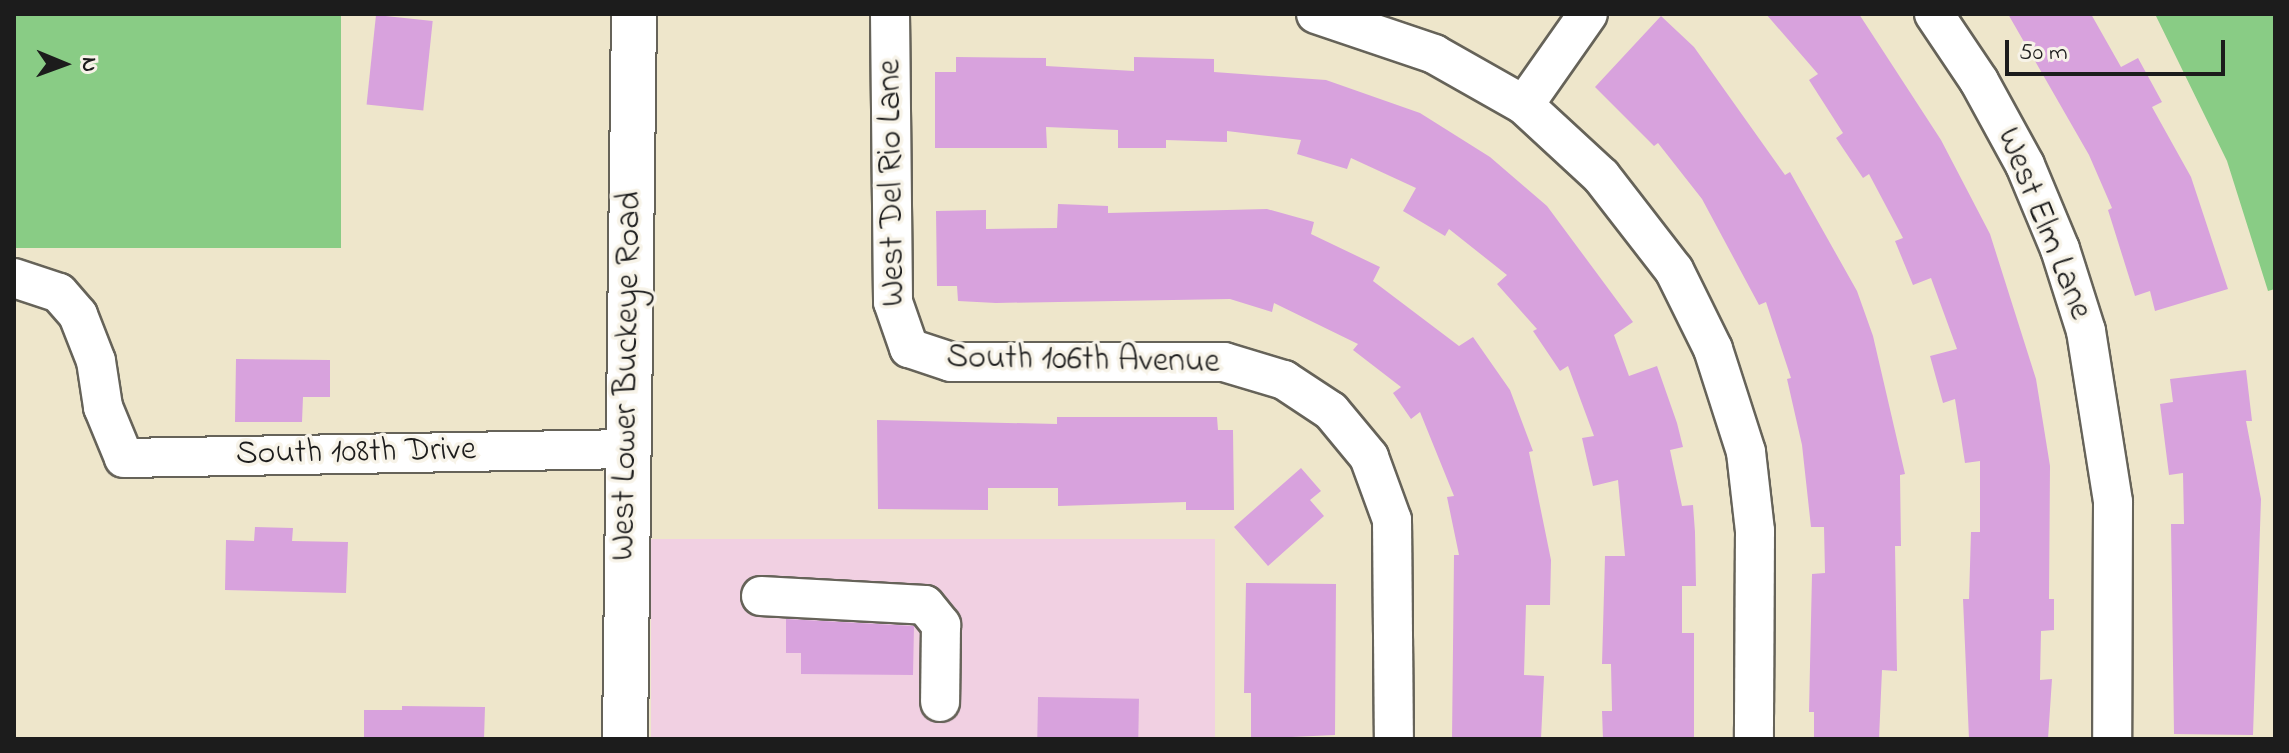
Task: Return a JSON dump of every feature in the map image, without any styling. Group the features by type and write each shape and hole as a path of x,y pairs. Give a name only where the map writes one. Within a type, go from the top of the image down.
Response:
{"main road":[{"name":"West Lower Buckeye Road","path":"625,739 608,450 634,14"}],"street":[{"name":"West Del Rio Lane","path":"890,14 893,302 900,335 909,348"},
{"path":"1316,14 1434,54 1524,105 1601,176 1651,236 1696,308 1726,382 1746,452 1753,504 1754,739"},
{"path":"1524,105 1588,14"},
{"name":"West Elm Lane","path":"1934,14 1979,81 2025,165 2060,249 2086,331 2113,502 2112,739"},
{"name":"South 108th Drive","path":"14,278 59,293 78,315 96,361 103,407 124,458 608,450"},
{"name":"South 106th Avenue","path":"909,348 951,362 1194,360 1255,368 1309,394 1352,432 1369,457 1392,520 1396,552 1394,739"},
{"path":"761,596 925,605 941,625 940,702"}],"shaded area":[{"path":"651,539 1215,539 1215,739 651,739"}],"green space":[{"path":"14,14 341,14 341,248 14,248"},
{"path":"2155,14 2275,14 2275,289 2268,291 2227,161"}],"building":[{"path":"1766,14 1859,14 1941,140 1990,234 2036,379 2050,466 2049,599 2054,599 2054,630 2041,631 2040,680 2052,679 2048,739 1969,739 1963,599 1969,599 1971,532 1980,532 1980,461 1965,463 1955,399 1943,403 1930,356 1957,349 1931,278 1913,285 1895,241 1903,238 1869,174 1863,178 1836,138 1843,133 1809,80 1818,74"},
{"path":"2008,14 2091,14 2121,67 2138,58 2162,102 2152,107 2191,177 2228,289 2155,311 2150,291 2135,296 2108,210 2112,208 2089,155"},
{"path":"376,15 433,21 423,110 367,105"},
{"path":"1661,16 1694,47 1785,175 1790,172 1857,291 1873,336 1905,474 1900,475 1901,546 1895,546 1897,671 1882,670 1879,739 1814,739 1814,712 1809,712 1812,574 1825,573 1824,527 1811,527 1802,445 1787,379 1791,378 1766,302 1759,305 1702,199 1658,143 1654,146 1595,87"},
{"path":"956,57 1046,58 1046,66 1134,71 1134,57 1214,59 1214,72 1326,80 1420,113 1490,157 1547,206 1633,322 1614,335 1629,376 1657,366 1677,423 1683,447 1670,450 1682,506 1693,505 1695,532 1696,586 1682,586 1682,633 1694,633 1694,739 1603,739 1602,711 1612,711 1611,664 1602,664 1605,556 1625,556 1618,480 1593,486 1582,438 1594,436 1568,366 1560,371 1533,331 1537,329 1497,284 1507,275 1449,229 1445,236 1403,211 1416,188 1351,158 1347,169 1297,154 1301,140 1227,131 1227,142 1166,140 1166,148 1118,148 1118,130 1046,127 1047,148 935,148 935,72 956,72"},
{"path":"1058,204 1108,206 1108,213 1267,209 1314,222 1311,234 1380,267 1373,281 1459,346 1473,337 1510,390 1533,451 1529,452 1551,560 1550,605 1526,605 1524,675 1544,676 1541,739 1452,739 1454,555 1459,555 1447,497 1454,496 1420,412 1411,419 1393,393 1401,387 1353,350 1358,344 1274,303 1272,312 1230,299 996,303 958,301 957,286 937,286 936,211 986,210 986,229 1057,228"},
{"path":"236,359 330,360 330,397 303,397 302,422 235,422"},
{"path":"2246,370 2252,421 2246,421 2261,499 2253,735 2174,734 2171,524 2184,524 2183,473 2169,475 2160,404 2173,402 2170,379"},
{"path":"1057,417 1217,417 1218,430 1233,430 1234,510 1186,510 1186,502 1058,506 1058,488 988,488 988,510 878,509 877,420 1057,424"},
{"path":"1301,468 1321,491 1310,500 1324,516 1268,566 1234,527"},
{"path":"255,527 293,528 292,541 348,542 346,593 225,590 226,540 254,541"},
{"path":"1246,583 1336,584 1335,735 1251,739 1251,693 1244,693"},
{"path":"786,619 914,626 913,675 801,674 801,653 786,653"},
{"path":"1038,697 1139,699 1138,739 1037,739"},
{"path":"402,706 485,707 484,739 364,739 364,710 402,710"}]}
